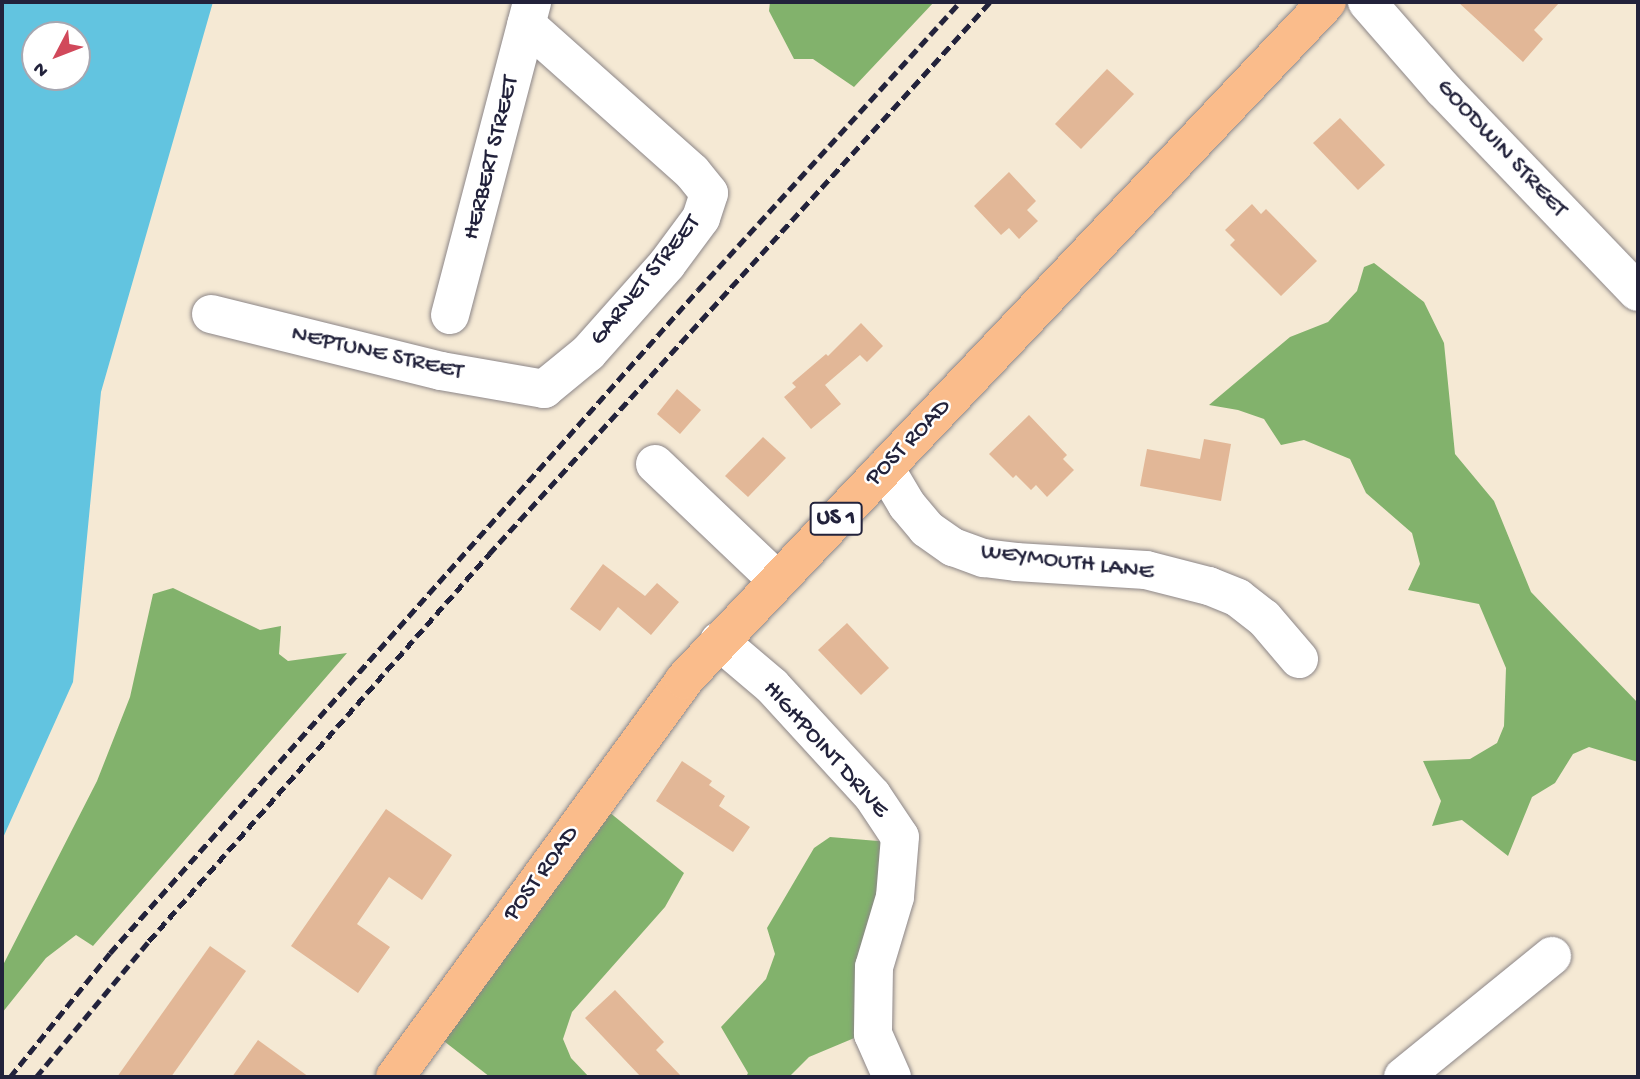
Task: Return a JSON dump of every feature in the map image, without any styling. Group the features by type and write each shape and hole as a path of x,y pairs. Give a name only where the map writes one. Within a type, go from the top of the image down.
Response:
{"main road":[{"name":"POST ROAD","path":"395,1077 684,680 1327,2"}],"street":[{"name":"GOODWIN STREET","path":"1367,2 1443,89 1638,292"},
{"name":"HERBERT STREET","path":"450,315 529,13"},
{"name":"GARNET STREET","path":"529,13 692,172 709,192 701,218 667,264 588,353 544,389"},
{"name":"NEPTUNE STREET","path":"211,314 441,371 544,389"},
{"path":"655,464 777,580"},
{"name":"WEYMOUTH LANE","path":"885,468 906,505 927,529 953,547 984,558 1016,562 1146,570 1209,586 1238,598 1264,618 1299,659"},
{"name":"HIGHPOINT DRIVE","path":"719,641 772,686 872,795 900,837 895,897 874,967 873,1034 892,1077"},
{"path":"1403,1077 1552,957"}],"green space":[{"path":"770,2 934,2 854,87 813,59 794,59 769,11"},
{"path":"1374,263 1424,302 1444,343 1455,454 1494,501 1531,592 1638,703 1638,762 1589,747 1573,754 1555,783 1532,797 1508,856 1462,820 1432,826 1441,801 1423,761 1470,759 1497,743 1504,726 1506,668 1479,604 1408,590 1420,564 1412,533 1366,493 1350,459 1304,440 1281,445 1264,419 1238,410 1209,405 1290,337 1328,322 1357,291 1364,267"},
{"path":"173,588 260,630 281,626 279,654 288,661 347,653 93,946 76,935 46,958 2,1013 2,967 97,781 130,697 153,594"},
{"path":"598,803 684,873 665,907 572,1012 563,1039 571,1058 589,1077 490,1077 431,1031"},
{"path":"830,837 890,842 871,1031 809,1057 789,1077 746,1077 748,1073 721,1027 766,979 775,954 767,928 814,848"}],"water":[{"path":"2,2 213,2 101,392 73,682 2,840"}],"building":[{"path":"1458,2 1560,2 1534,30 1543,39 1523,62"},
{"path":"1107,69 1134,94 1081,149 1055,124"},
{"path":"1340,118 1385,165 1358,190 1313,143"},
{"path":"1009,172 1036,201 1027,210 1038,221 1019,239 1009,228 1001,235 974,206"},
{"path":"1252,204 1261,214 1266,209 1317,261 1281,296 1230,245 1235,240 1225,230"},
{"path":"861,323 883,346 867,362 860,355 825,385 841,404 811,429 784,397 796,387 792,383 826,354 828,356"},
{"path":"677,389 701,410 680,434 657,414"},
{"path":"1029,415 1067,455 1063,459 1074,470 1047,497 1036,485 1031,490 1016,475 1013,478 989,454"},
{"path":"763,437 786,458 748,497 725,476"},
{"path":"1204,439 1231,444 1221,501 1140,486 1147,449 1200,459"},
{"path":"603,564 645,596 657,583 679,602 651,635 618,607 600,631 570,609"},
{"path":"847,623 889,668 861,695 818,650"},
{"path":"682,761 712,781 709,785 725,796 719,806 750,827 733,852 656,801"},
{"path":"386,809 452,855 422,900 389,877 357,924 390,947 358,993 291,946"},
{"path":"210,946 246,971 171,1077 117,1077"},
{"path":"615,990 664,1042 656,1050 682,1077 641,1077 585,1018"},
{"path":"258,1040 309,1077 232,1077"}],"railway":[{"path":"10,1077 110,953 698,290 960,2"},
{"path":"36,1077 149,941 489,554 990,2"}]}
